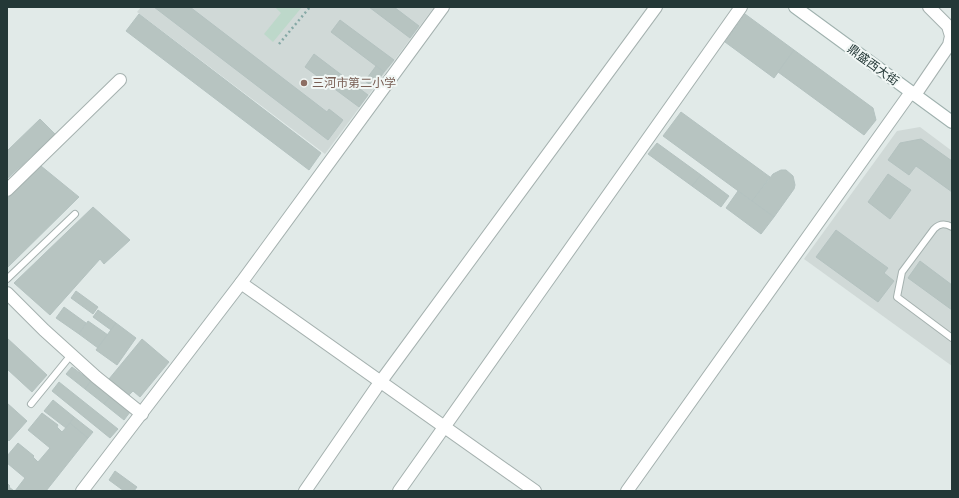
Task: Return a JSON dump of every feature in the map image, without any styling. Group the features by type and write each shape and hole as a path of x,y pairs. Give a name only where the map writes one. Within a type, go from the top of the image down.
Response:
{"street":[{"path":"82,491 241,283 443,7"},
{"path":"305,491 380,382 656,7"},
{"path":"399,491 740,7"},
{"name":"鼎盛西大街","path":"794,7 952,122"},
{"path":"627,491 948,45 951,36 948,26 929,7"},
{"path":"7,190 120,80"},
{"path":"241,283 444,427 522,487 535,491"},
{"path":"7,293 71,355 142,414"}],"lane":[{"path":"7,279 75,214"},
{"path":"952,228 945,224 941,224 934,229 902,272 897,297 952,338"},
{"path":"31,404 71,355"}],"path":[{"path":"279,44 310,7"}],"shaded area":[{"name":"三河市第二小学","path":"141,7 434,7 325,154 137,12"},
{"path":"920,127 952,151 952,366 804,259 897,131"}],"green space":[{"path":"275,7 302,7 273,42 264,34 281,13"}],"building":[{"path":"154,7 190,7 327,112 329,109 343,120 328,140"},
{"path":"369,7 394,7 419,26 410,38"},
{"path":"139,14 321,153 309,170 126,31"},
{"path":"745,14 794,50 774,78 725,42"},
{"path":"340,20 394,60 384,72 331,32"},
{"path":"794,50 873,108 876,120 864,135 778,72"},
{"path":"314,54 368,95 359,107 305,67"},
{"path":"376,66 384,72 373,87 365,81"},
{"path":"681,112 770,177 752,201 663,136"},
{"path":"40,119 55,134 7,179 7,151"},
{"path":"921,139 952,161 952,192 916,166 909,175 888,160 900,143"},
{"path":"657,143 701,175 692,186 648,154"},
{"path":"41,166 79,197 7,268 7,199"},
{"path":"781,170 786,170 793,176 795,185 794,189 774,217 752,201 773,174"},
{"path":"888,174 911,190 890,219 868,202"},
{"path":"701,175 729,196 721,207 692,186"},
{"path":"738,191 774,217 761,234 726,208"},
{"path":"93,207 130,240 104,264 100,259 50,315 14,283"},
{"path":"836,230 888,268 884,273 894,281 878,302 816,257"},
{"path":"920,261 952,285 952,310 908,278"},
{"path":"76,291 98,307 93,314 71,298"},
{"path":"64,307 86,323 79,334 56,318"},
{"path":"98,310 116,323 111,330 93,317"},
{"path":"88,321 108,335 98,348 79,334"},
{"path":"116,323 136,338 117,365 96,350"},
{"path":"7,338 47,375 32,392 7,369"},
{"path":"142,339 169,362 140,397 133,391 129,395 109,379"},
{"path":"72,367 91,381 85,389 66,374"},
{"path":"91,381 110,397 104,404 85,389"},
{"path":"59,382 118,429 110,438 52,391"},
{"path":"110,397 130,412 124,420 104,404"},
{"path":"53,400 74,417 66,428 44,411"},
{"path":"7,403 27,421 9,441 7,439"},
{"path":"42,413 58,425 57,427 62,432 70,423 88,438 46,491 15,491 25,478 7,463 7,456 18,443 34,456 33,457 38,462 50,448 28,430"},
{"path":"74,417 93,432 88,438 70,423"},
{"path":"115,471 137,487 134,491 124,491 109,480"},
{"path":"7,483 10,486 9,487 14,491 7,491"}],"place":[{"name":"三河市第二小学","path":"304,83"}]}
